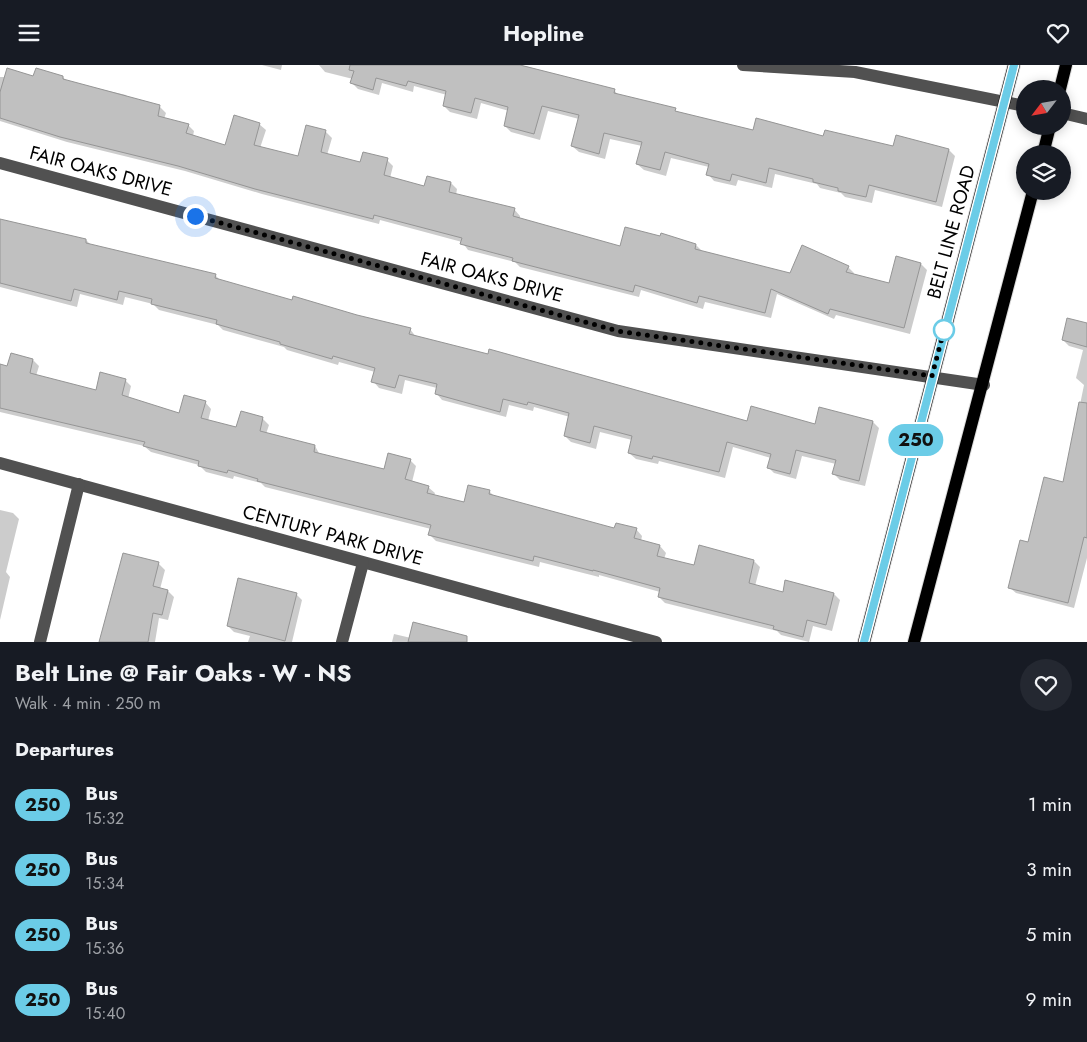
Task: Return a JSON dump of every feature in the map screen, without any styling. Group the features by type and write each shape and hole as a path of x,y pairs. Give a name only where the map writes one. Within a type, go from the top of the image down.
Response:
{"main road":[{"name":"BELT LINE ROAD","path":"864,642 1014,65"},
{"path":"1062,80 1066,65"},
{"path":"914,642 984,385 1031,200"}],"street":[{"path":"743,65 855,72 1016,105"},
{"path":"1071,115 1087,119"},
{"name":"FAIR OAKS DRIVE","path":"0,163 618,331 984,385"},
{"name":"CENTURY PARK DRIVE","path":"0,463 656,642"},
{"path":"40,642 79,485"},
{"path":"342,642 363,563"}],"building":[{"path":"350,65 520,65 615,89 614,93 676,108 675,111 753,130 756,118 823,136 825,130 893,146 896,135 949,149 936,202 869,185 866,197 838,191 838,188 813,182 813,179 769,168 766,183 732,174 730,181 706,175 709,164 665,152 660,170 636,164 642,142 604,133 599,154 571,146 579,115 542,106 534,134 504,126 508,107 475,98 471,113 443,106 446,91 408,81 406,86 376,78 373,90 350,83 354,71 349,70"},
{"path":"7,68 33,76 36,68 63,76 63,79 160,105 158,116 189,124 186,133 225,145 234,115 260,123 254,145 298,156 306,125 326,130 321,152 360,162 363,152 388,158 384,175 424,186 427,176 451,182 449,192 515,208 513,216 620,246 625,227 660,236 661,233 696,244 695,249 790,273 802,245 849,266 846,272 889,283 896,256 921,263 904,328 830,309 828,314 771,289 765,313 699,296 697,303 635,285 633,292 512,261 513,258 460,244 462,238 374,215 373,219 255,189 178,166 60,137 0,118 0,92"},
{"path":"0,219 86,239 86,243 216,274 215,278 292,300 293,296 357,315 411,328 409,334 488,354 489,349 747,421 751,406 815,424 819,407 873,421 859,481 832,474 836,460 796,450 790,474 767,468 771,454 727,442 719,472 653,456 652,459 628,453 632,436 594,426 590,443 564,436 569,413 528,402 527,405 503,399 500,412 435,394 437,384 399,375 395,388 371,382 375,368 333,356 332,359 280,344 280,342 216,324 217,320 151,304 152,299 119,291 117,300 74,289 71,301 0,283"},
{"path":"1067,318 1087,323 1087,347 1062,340"},
{"path":"11,353 33,359 30,373 96,390 100,372 126,379 122,395 179,413 184,395 206,401 201,418 236,427 241,411 263,417 260,431 315,445 314,452 384,469 388,453 411,459 405,479 429,486 427,493 464,502 468,485 490,490 489,494 614,528 616,523 637,528 634,538 660,545 657,556 694,565 699,545 754,560 749,583 783,592 785,580 834,593 826,625 807,620 803,637 773,629 774,626 658,597 660,588 534,556 533,561 428,535 431,525 257,481 258,479 228,470 227,473 198,466 199,461 143,446 145,442 0,408 0,364 7,366"},
{"path":"1079,402 1087,403 1087,538 1084,537 1068,603 1008,588 1020,540 1028,542 1044,477 1063,482"},
{"path":"123,553 159,562 153,586 168,590 162,615 153,613 148,642 99,642"},
{"path":"238,578 297,593 285,641 227,626"},
{"path":"413,622 467,636 467,642 408,642"}],"bus line":[{"name":"250","path":"864,642 1014,65"}],"route":[{"path":"195,216 618,331 932,376 944,330"}]}
